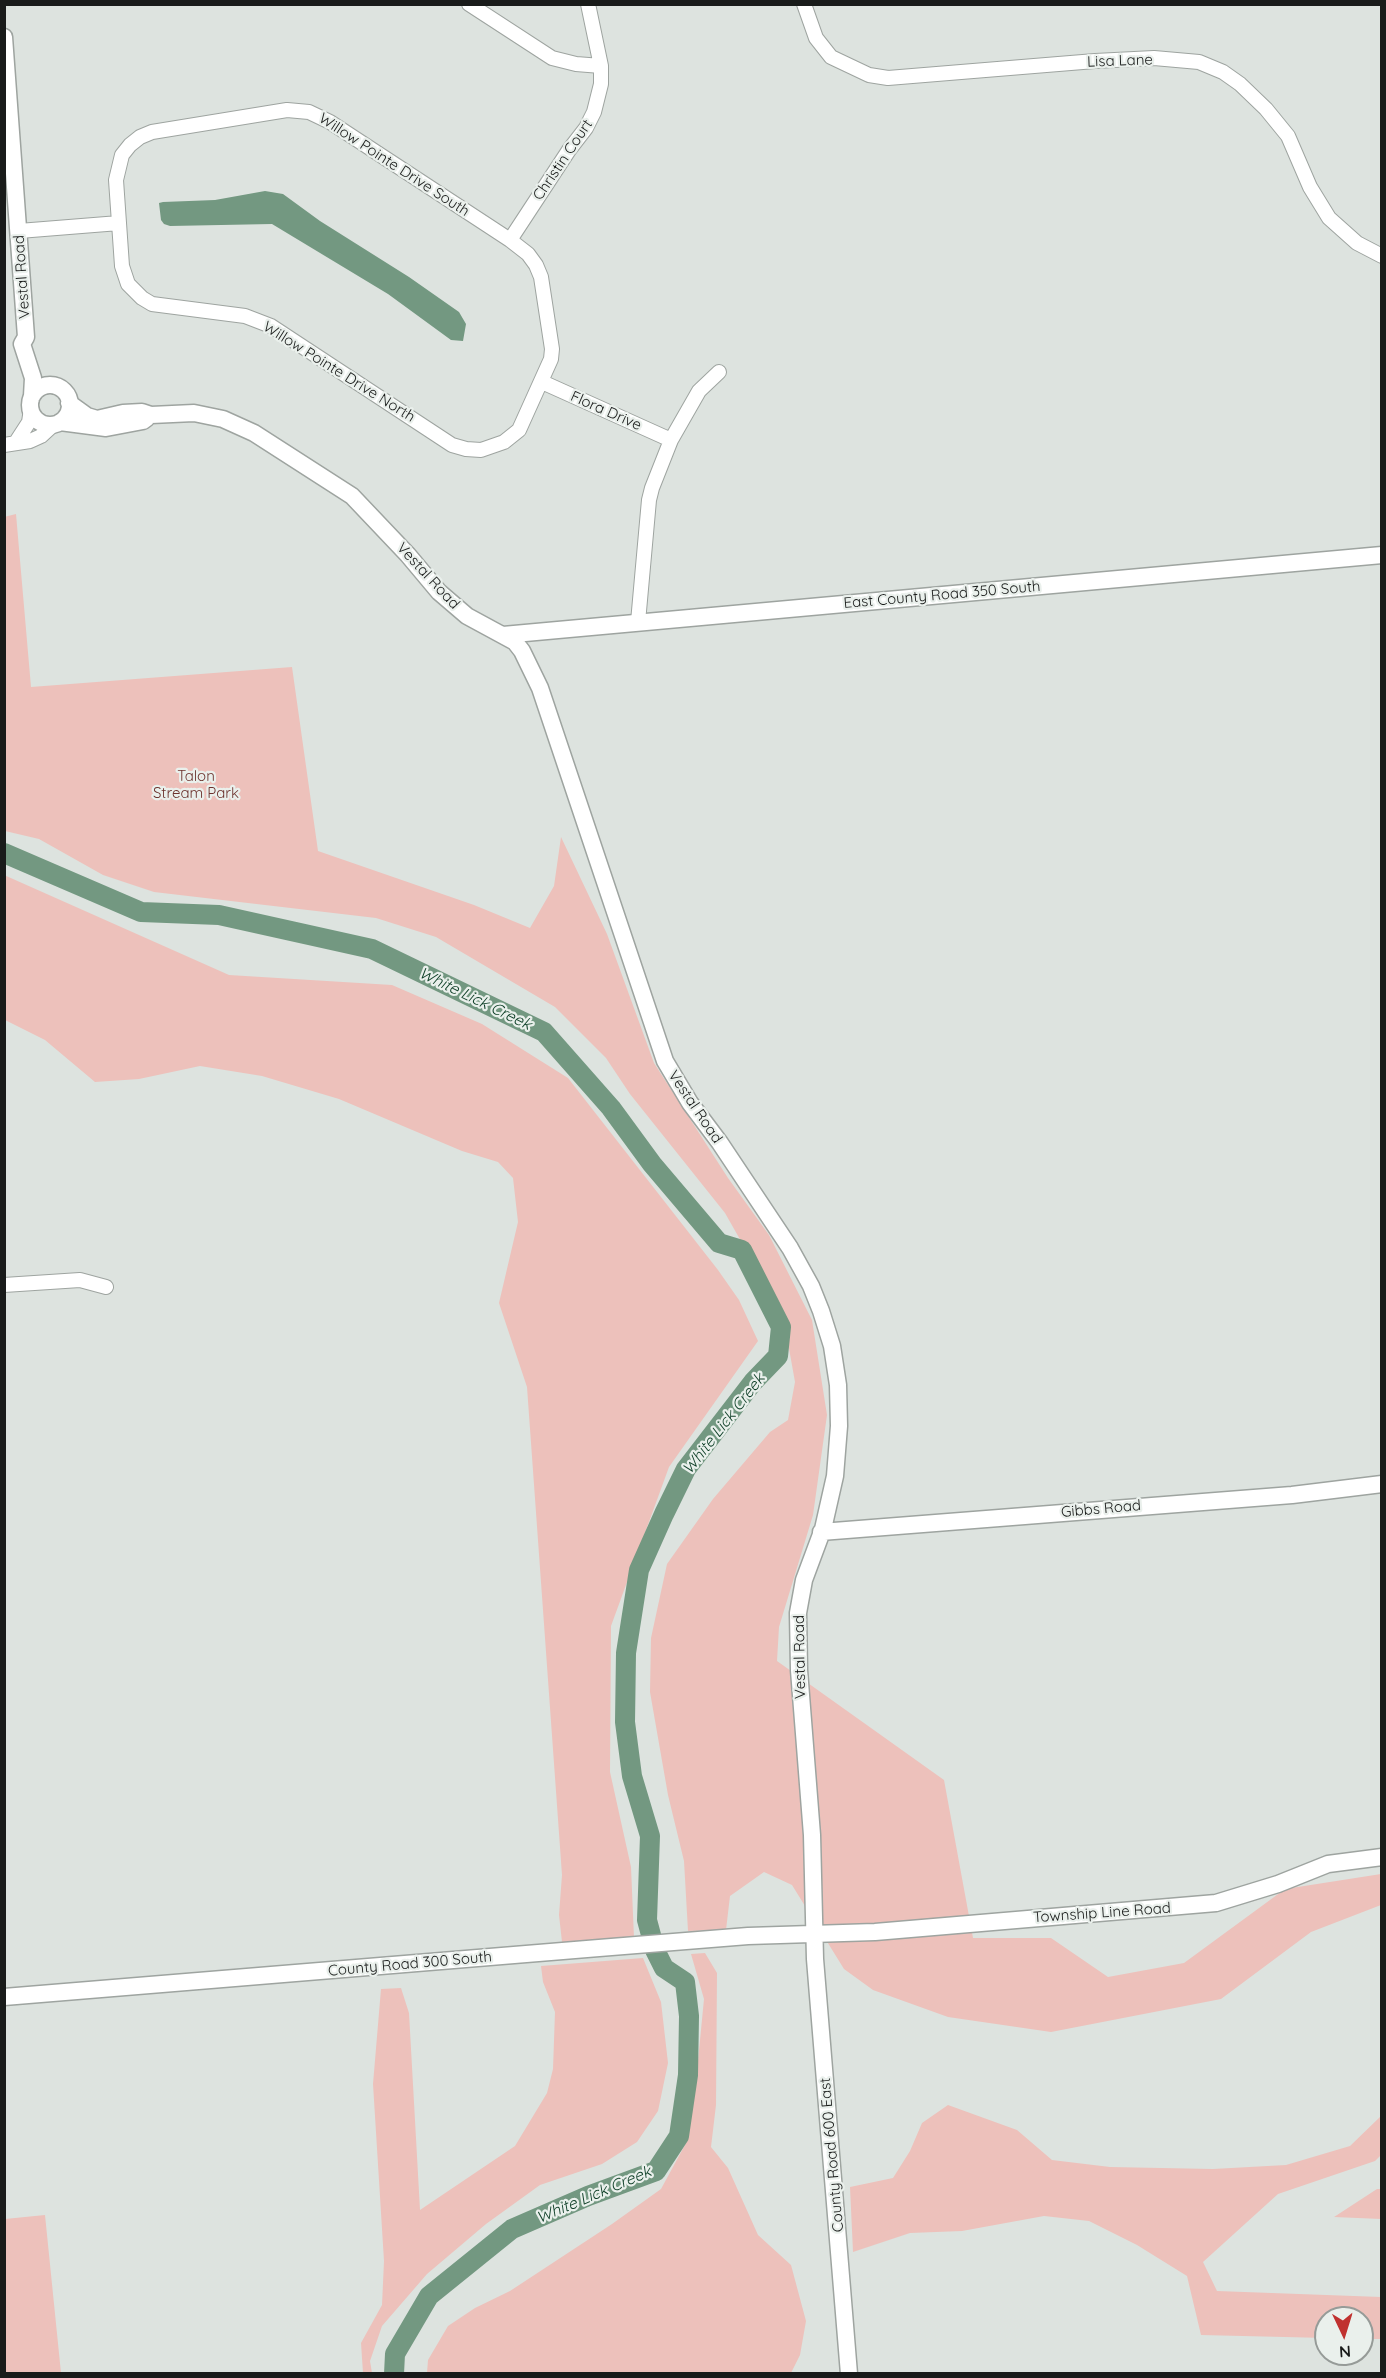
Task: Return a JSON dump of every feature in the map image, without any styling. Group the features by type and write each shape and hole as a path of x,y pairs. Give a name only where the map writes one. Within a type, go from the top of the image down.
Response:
{"street":[{"path":"470,4 552,58 576,64 601,66"},
{"name":"Christin Court","path":"510,240 586,128 597,103 601,66 588,4"},
{"name":"Lisa Lane","path":"804,4 816,38 831,57 869,75 888,78 1154,58 1199,62 1223,72 1240,84 1266,109 1288,136 1310,187 1329,218 1357,243 1382,256"},
{"name":"Vestal Road","path":"4,37 26,337 22,344 33,378 31,402"},
{"name":"Willow Pointe Drive South","path":"119,223 117,167 122,155 140,137 152,132 282,110 309,112 330,122 528,254 541,277 552,349 551,359 542,382"},
{"path":"19,231 119,223"},
{"name":"Willow Pointe Drive North","path":"119,223 124,273 128,284 142,298 160,306 245,316 271,326 452,445 481,450 504,442 519,430 542,382"},
{"name":"Vestal Road","path":"26,337 32,344 42,370 56,386"},
{"path":"638,622 649,500 671,440 699,391 719,372"},
{"name":"Flora Drive","path":"542,382 671,440"},
{"path":"44,386 56,386 66,392 69,403 68,413 40,436 21,444 10,443 28,422 31,402 44,386"},
{"path":"31,402 35,418 40,422 57,423"},
{"name":"Vestal Road","path":"69,403 87,416 97,418 142,412 151,415 194,413 223,419 254,433 352,496 408,555 439,592 467,616 515,642 522,651 540,688 665,1061 690,1103 720,1143 790,1248 811,1286 832,1346 838,1385 839,1426 835,1476 821,1532 804,1580 798,1613 799,1670 812,1835 816,1936"},
{"name":"Vestal Road","path":"57,423 106,428 143,420 151,415"},
{"name":"East County Road 350 South","path":"503,635 1382,555"},
{"path":"4,1285 80,1280 106,1287"},
{"name":"Gibbs Road","path":"821,1532 1292,1495 1382,1484"},
{"name":"Township Line Road","path":"816,1936 1216,1904 1278,1884 1328,1864 1382,1857"},
{"name":"County Road 300 South","path":"4,1998 748,1936 816,1936"},
{"name":"County Road 600 East","path":"816,1936 815,1959 849,2373"}],"green space":[{"name":"Talon Stream Park","path":"16,514 31,687 292,667 318,851 474,905 530,928 554,886 561,837 607,934 654,1063 728,1178 769,1235 812,1320 827,1415 813,1515 779,1627 777,1661 944,1780 973,1938 1051,1938 1108,1977 1184,1963 1285,1889 1381,1874 1381,1905 1311,1932 1221,1999 1051,2032 948,2017 873,1990 844,1969 792,1885 764,1872 730,1896 726,1930 688,1931 684,1861 668,1795 650,1692 651,1638 667,1564 713,1499 770,1432 788,1420 795,1382 783,1315 725,1213 630,1094 606,1058 555,1007 436,937 376,918 154,892 103,875 39,839 5,831 4,517"},
{"path":"4,875 229,975 392,985 482,1024 568,1078 739,1300 758,1341 669,1467 611,1626 610,1772 631,1867 634,1938 562,1942 559,1915 562,1875 527,1387 499,1303 518,1222 513,1178 498,1162 462,1151 339,1099 262,1076 200,1066 139,1079 95,1082 45,1040 5,1020"},
{"path":"705,1953 717,1973 716,2105 711,2147 728,2168 758,2235 791,2265 806,2321 800,2355 791,2373 427,2373 428,2360 448,2326 475,2308 510,2291 661,2189 686,2143 697,2071 704,1999 691,1954"},
{"path":"643,1958 661,2002 668,2063 658,2111 637,2142 602,2164 540,2185 486,2224 427,2274 382,2326 370,2361 372,2373 363,2373 361,2343 382,2305 384,2261 373,2084 381,1989 401,1988 409,2013 420,2210 515,2146 547,2093 553,2069 555,2012 543,1982 541,1966"},
{"path":"948,2105 1017,2130 1052,2160 1110,2167 1213,2169 1286,2165 1350,2146 1381,2116 1381,2155 1375,2161 1278,2194 1203,2262 1217,2291 1381,2297 1381,2339 1374,2339 1374,2306 1314,2306 1314,2338 1201,2335 1187,2276 1137,2245 1089,2221 1044,2216 962,2231 910,2233 853,2252 850,2187 893,2178 910,2151 922,2123"},
{"path":"1377,2189 1381,2189 1381,2219 1334,2217"},
{"path":"45,2215 61,2373 5,2373 5,2219"}],"shaded area":[{"path":"265,191 283,194 320,221 409,277 459,312 466,324 463,341 451,340 388,294 272,224 170,226 161,220 159,203 215,200"}],"waterway":[{"name":"White Lick Creek","path":"4,853 141,912 219,915 372,949 544,1032 611,1108 652,1164 719,1243 742,1250 781,1327 778,1356 753,1382 686,1469 664,1514 639,1570 626,1653 625,1722 632,1776 650,1836 647,1920 655,1950 664,1968 685,1982 689,2016 688,2075 679,2136 656,2171 588,2196 512,2229 429,2296 395,2354 394,2374"}]}
